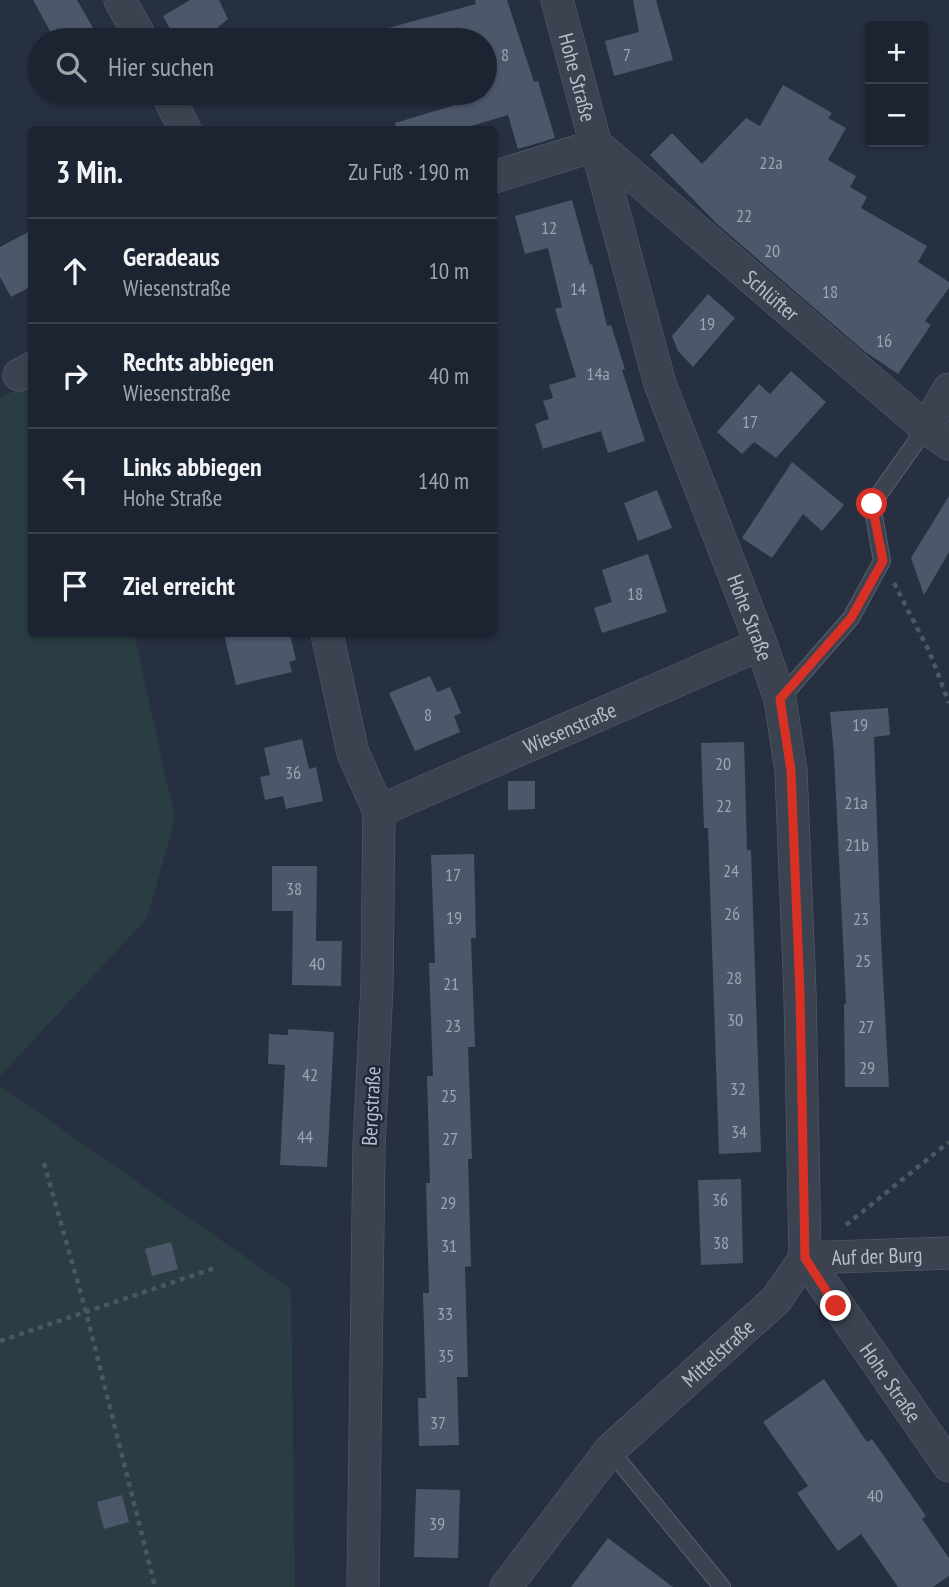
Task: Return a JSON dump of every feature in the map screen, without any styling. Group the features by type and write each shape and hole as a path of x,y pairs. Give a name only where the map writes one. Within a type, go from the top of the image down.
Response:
{"street":[{"path":"120,0 135,28"},
{"name":"Hohe Straße","path":"557,0 660,384 780,699 791,771 800,994 805,1258 949,1466"},
{"path":"173,105 183,126"},
{"path":"497,176 597,145"},
{"name":"Schlüfter","path":"597,145 938,436"},
{"path":"938,436 949,389"},
{"name":"Bergstraße","path":"328,637 353,753 379,811 377,985 369,1147 363,1587"},
{"name":"Wiesenstraße","path":"379,811 761,644"},
{"name":"Auf der Burg","path":"805,1258 949,1253"},
{"name":"Mittelstraße","path":"506,1587 610,1450 776,1300 805,1258"}],"lane":[{"path":"780,699 851,618 883,561 872,504 938,436"},
{"path":"610,1450 722,1587"}],"path":[{"path":"883,561 930,653 949,703"},
{"path":"805,1258 949,1142"},
{"path":"44,1163 86,1312 155,1587"},
{"path":"0,1341 218,1267"}],"green space":[{"path":"28,384 28,637 135,637 175,819 147,918 0,1076 0,398"},
{"path":"0,1086 291,1289 295,1587 0,1587"}],"building":[{"path":"33,0 77,0 93,28 48,28"},
{"path":"190,0 219,0 228,19 219,28 170,28 163,16"},
{"path":"475,0 507,0 534,82 538,81 555,138 518,149 508,115 471,126 395,126 395,123 455,105 497,105 497,28 388,28 476,4"},
{"path":"633,0 656,0 673,60 614,76 605,41 639,32"},
{"path":"783,85 832,113 828,118 846,128 828,160 856,176 850,187 867,197 861,208 927,246 918,262 949,282 949,288 925,321 931,325 898,374 864,351 717,224 650,155 672,133 702,164 746,118 760,126"},
{"path":"572,200 590,265 592,264 607,326 611,325 625,369 622,370 645,441 608,453 601,431 543,449 535,424 549,419 543,401 553,398 549,385 576,377 555,309 562,307 548,248 525,254 515,216"},
{"path":"28,232 28,288 11,297 0,277 0,247"},
{"path":"708,294 735,318 693,367 678,351 672,336"},
{"path":"791,371 826,402 776,458 754,442 742,454 717,432 759,384 770,394"},
{"path":"792,462 844,505 822,531 803,514 772,558 742,538"},
{"path":"657,490 672,528 638,541 624,503"},
{"path":"949,496 949,552 924,595 911,558"},
{"path":"648,554 667,612 602,633 594,608 612,602 602,570"},
{"path":"225,637 291,637 296,660 289,662 292,672 236,685"},
{"path":"430,676 437,692 450,687 461,713 454,716 460,732 415,751 389,693"},
{"path":"888,708 890,735 874,737 889,1087 845,1087 846,1004 830,712"},
{"path":"302,739 309,769 316,767 323,801 286,809 283,796 265,800 260,777 270,775 264,748"},
{"path":"744,742 747,850 751,850 761,1152 719,1154 708,828 704,828 701,743"},
{"path":"508,781 535,781 535,809 508,810"},
{"path":"474,854 476,938 471,938 475,1047 468,1047 472,1159 468,1159 471,1266 465,1267 468,1377 457,1377 459,1445 419,1446 418,1398 426,1398 423,1293 429,1293 427,1076 433,1076 429,963 435,963 431,855"},
{"path":"272,866 317,866 316,941 342,941 341,986 292,985 293,911 272,911"},
{"path":"288,1029 334,1032 327,1167 280,1165 285,1065 268,1064 269,1034 288,1035"},
{"path":"741,1179 743,1263 701,1265 698,1180"},
{"path":"171,1242 178,1269 152,1276 145,1249"},
{"path":"824,1379 867,1442 872,1439 926,1516 922,1519 949,1558 949,1576 933,1587 898,1587 861,1534 838,1551 797,1493 808,1486 763,1422"},
{"path":"416,1489 460,1490 458,1558 414,1557"},
{"path":"122,1495 129,1522 104,1529 97,1502"},
{"path":"608,1538 673,1587 571,1587"}],"route":[{"path":"836,1306 805,1258 800,994 791,771 780,699 851,618 883,561 872,504"}]}
